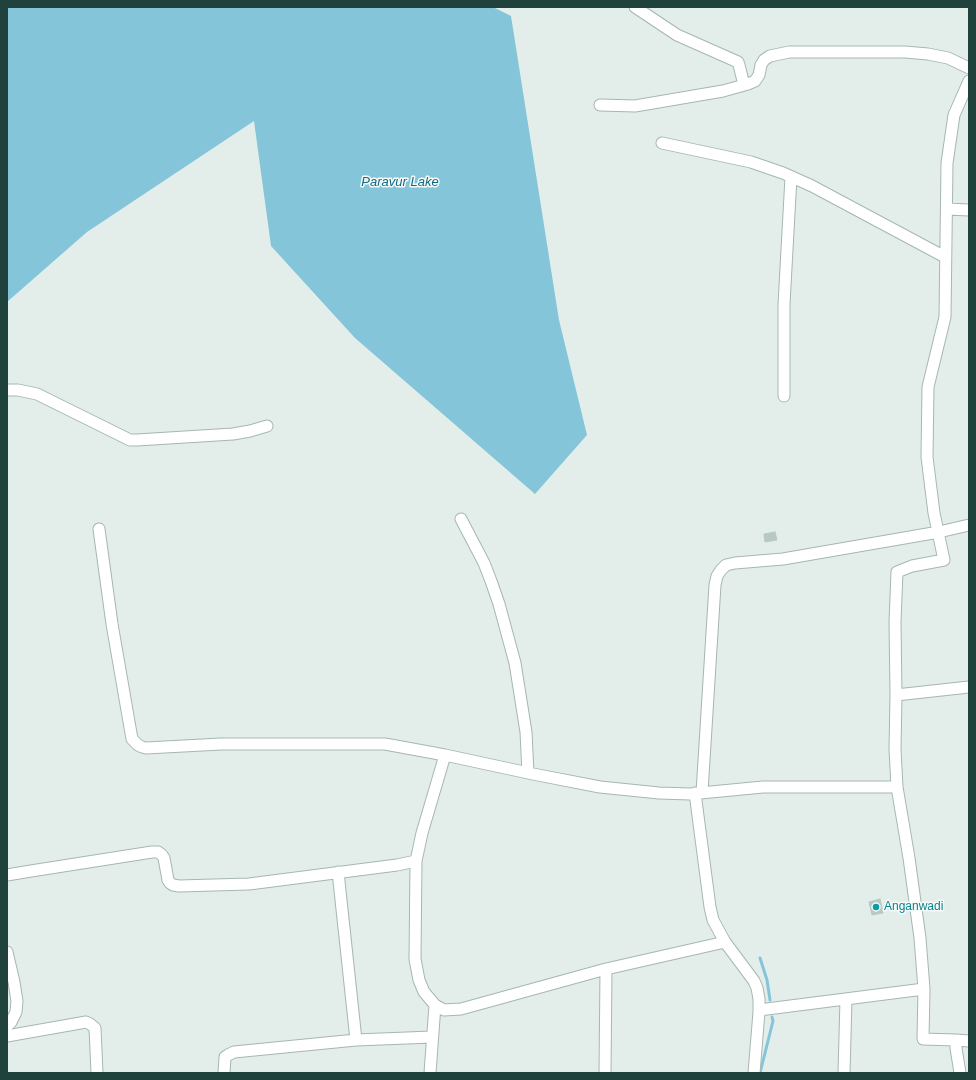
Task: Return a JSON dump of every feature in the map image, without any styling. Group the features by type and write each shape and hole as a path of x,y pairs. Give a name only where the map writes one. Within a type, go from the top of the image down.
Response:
{"street":[{"path":"635,7 677,35 738,62 744,85"},
{"path":"600,105 635,106 723,91 755,81 759,75 761,65 764,60 770,56 789,52 905,52 928,54 948,58 969,68"},
{"path":"969,81 954,115 947,163 945,318 928,387 927,457 934,513 944,560 912,566 897,572 894,622 896,696 895,749 897,787 920,938 924,989 923,1039 969,1041"},
{"path":"662,143 751,162 791,177 812,186 945,257"},
{"path":"784,396 784,304 791,177"},
{"path":"947,209 969,210"},
{"path":"7,390 18,390 37,394 130,440 233,434 267,426"},
{"path":"461,519 484,563 499,604 515,663 526,732 528,773"},
{"path":"754,1073 759,1010 757,988 754,981 725,942 713,920 710,907 699,793 715,585 717,576 726,565 735,563 783,559 939,532 969,525"},
{"path":"98,529 112,624 132,739 142,747 221,744 385,744 600,787 659,793 699,793 763,787 897,787"},
{"path":"896,696 969,687"},
{"path":"445,755 422,833 416,861 415,959 419,980 424,992 435,1005 444,1010 461,1009 606,968 725,942"},
{"path":"7,876 152,852 158,852 162,855 164,858 168,880 173,885 179,886 249,884 397,865 416,861"},
{"path":"338,872 356,1040"},
{"path":"7,952 17,1001 16,1012 11,1022 7,1026"},
{"path":"605,1073 606,968"},
{"path":"759,1010 924,989"},
{"path":"844,1073 846,999"},
{"path":"430,1073 435,1005"},
{"path":"7,1036 86,1022 95,1028 97,1073"},
{"path":"224,1073 224,1060 228,1055 234,1052 356,1040 432,1037"},
{"path":"956,1040 960,1073"}],"water":[{"name":"Paravur Lake","path":"7,7 493,7 511,16 559,320 587,435 535,494 355,338 271,246 254,121 87,232 7,302"}],"building":[{"path":"775,532 777,540 765,542 764,534"},
{"name":"Anganwadi","path":"880,899 883,913 872,915 869,902"}],"waterway":[{"path":"760,958 767,980 770,1000"},
{"path":"760,1073 773,1021 772,1017"}],"place":[{"name":"Anganwadi","path":"876,907"}]}
